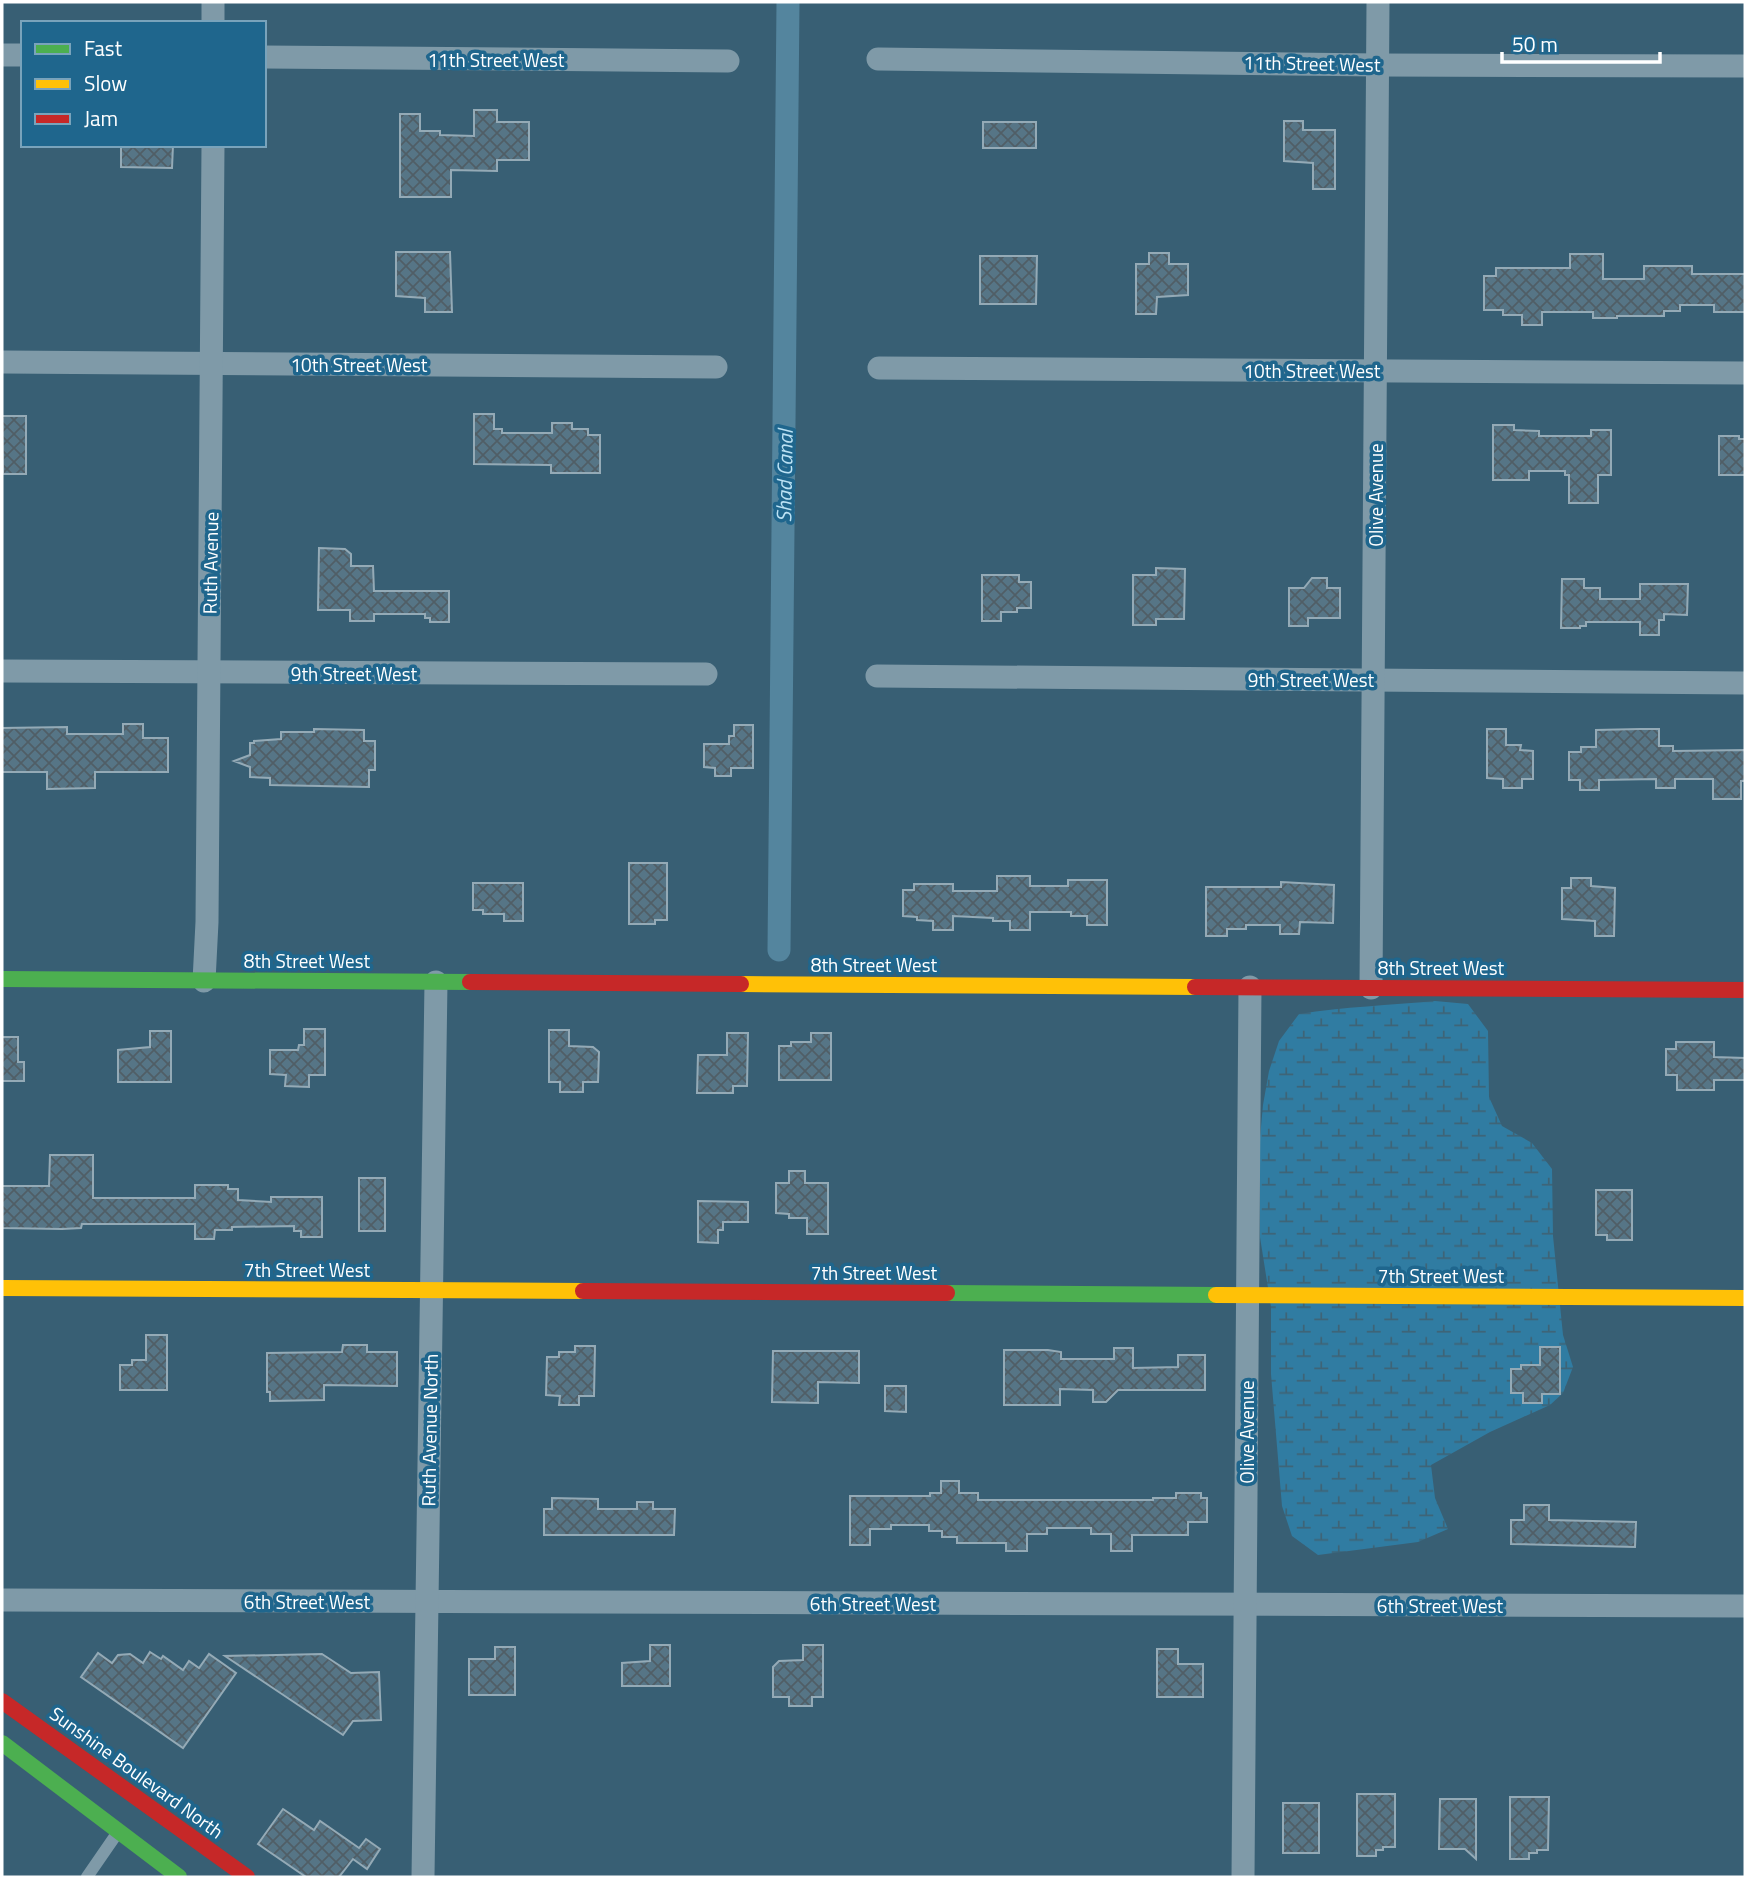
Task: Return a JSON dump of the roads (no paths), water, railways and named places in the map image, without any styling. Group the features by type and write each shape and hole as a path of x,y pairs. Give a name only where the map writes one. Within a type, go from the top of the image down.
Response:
{"street":[{"path":"213,2 213,21"},
{"name":"Olive Avenue","path":"1371,988 1378,2"},
{"path":"2,55 21,55"},
{"name":"11th Street West","path":"266,57 728,61"},
{"name":"11th Street West","path":"878,60 1745,66"},
{"name":"Ruth Avenue","path":"204,981 207,922 212,147"},
{"name":"10th Street West","path":"2,362 716,367"},
{"name":"10th Street West","path":"879,368 1745,373"},
{"name":"9th Street West","path":"2,671 706,674"},
{"name":"9th Street West","path":"877,676 1745,683"},
{"name":"8th Street West","path":"2,979 1745,990"},
{"name":"Ruth Avenue North","path":"422,1877 436,982"},
{"name":"Olive Avenue","path":"1243,1877 1250,987"},
{"name":"7th Street West","path":"2,1288 1745,1298"},
{"name":"6th Street West","path":"2,1600 1745,1606"},
{"name":"Sunshine Boulevard North","path":"2,1701 247,1877"},
{"path":"2,1729 70,1775"},
{"path":"2,1743 178,1877"},
{"path":"115,1803 139,1799 142,1850"}],"lane":[{"path":"87,1877 118,1832"}],"waterway":[{"name":"Shad Canal","path":"779,950 788,2"}]}
